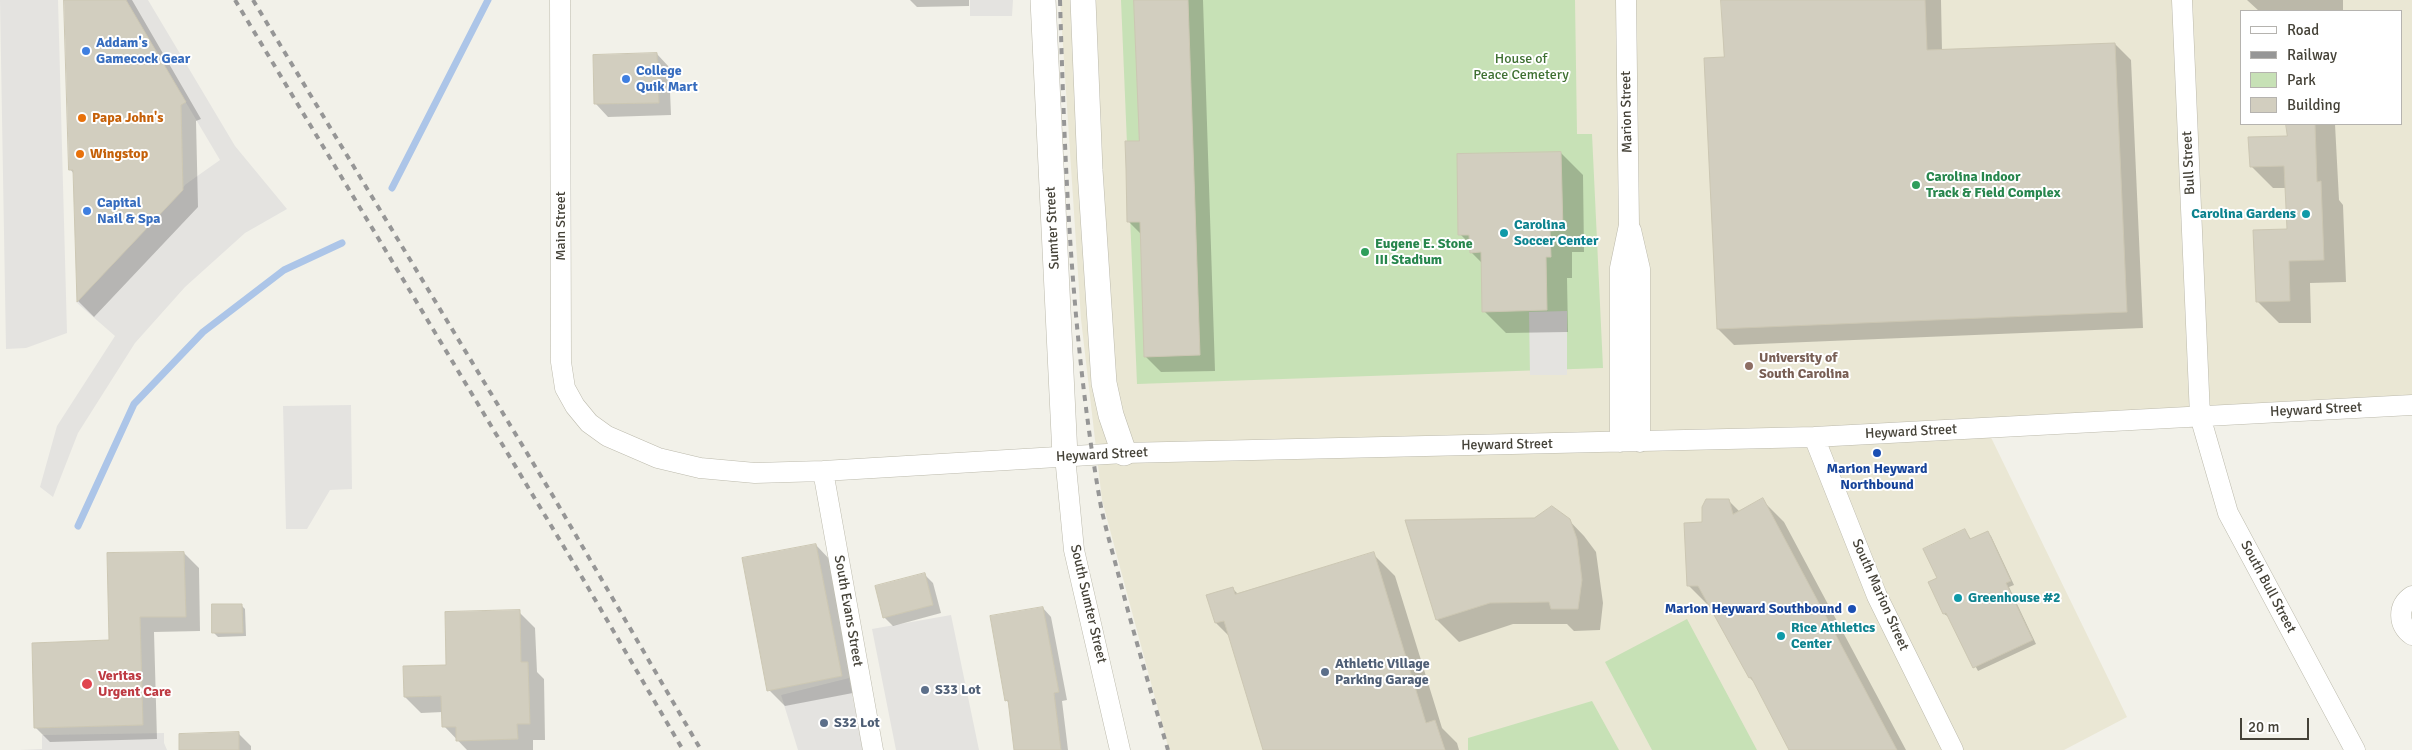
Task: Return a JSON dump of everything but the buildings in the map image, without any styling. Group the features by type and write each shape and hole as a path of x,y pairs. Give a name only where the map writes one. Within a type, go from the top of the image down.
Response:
{"street":[{"name":"Main Street","path":"560,0 561,362 565,388 575,406 589,422 607,436"},
{"name":"Sumter Street","path":"1043,0 1065,456"},
{"path":"1083,0 1090,170 1104,383 1106,399 1124,453"},
{"name":"Marion Street","path":"1620,442 1620,268 1629,225 1626,0"},
{"name":"Bull Street","path":"2182,0 2200,416"},
{"name":"Marion Street","path":"1629,225 1640,269 1640,442"},
{"name":"Heyward Street","path":"607,436 658,458 700,468 756,473 823,471 1124,453 1814,437 2412,405"},
{"name":"South Bull Street","path":"2200,416 2228,513 2355,750"},
{"name":"South Marion Street","path":"1814,437 1877,596 1953,750"},
{"name":"South Sumter Street","path":"1065,456 1074,550 1120,750"},
{"name":"South Evans Street","path":"823,471 873,750"},
{"path":"2412,596 2404,604 2401,618 2403,626 2412,635"}],"shaded area":[{"path":"0,0 58,0 67,333 26,348 6,349"},
{"path":"125,0 148,0 235,146 287,209 245,233 185,287 135,343 78,433 53,497 40,487 57,426 115,336 76,302 186,184 220,160"},
{"path":"970,0 1013,0 1012,16 970,16"},
{"name":"University of South Carolina","path":"1060,0 2412,0 2412,412 1984,423 2127,717 2064,750 1169,750 1102,500 1081,319"},
{"path":"1567,311 1567,375 1530,375 1529,312"},
{"path":"351,405 352,489 330,490 307,529 286,529 283,406"},
{"name":"S33 Lot","path":"951,615 979,750 896,750 872,629"},
{"name":"S32 Lot","path":"849,678 863,750 798,750 781,695"},
{"path":"164,733 164,743 167,750 20,750 42,749 42,735"}],"green space":[{"name":"Eugene E. Stone III Stadium","path":"1121,0 1575,0 1577,134 1592,134 1603,368 1137,384"},
{"path":"1687,619 1757,750 1652,750 1605,662"},
{"path":"1592,701 1619,750 1468,750 1468,738"}],"waterway":[{"path":"392,188 488,0"},
{"path":"78,526 134,404 203,332 284,270 342,243"}],"railway":[{"path":"235,0 576,567 683,750"},
{"path":"253,0 553,496 701,750"},
{"path":"1060,0 1071,254 1076,317 1091,443 1105,524 1168,750"}],"place":[{"name":"Addam's Gamecock Gear","path":"86,51"},
{"name":"College Quik Mart","path":"626,79"},
{"name":"Papa John's","path":"82,118"},
{"name":"Wingstop","path":"80,154"},
{"name":"Carolina Indoor Track & Field Complex","path":"1916,185"},
{"name":"Capital Nail & Spa","path":"87,211"},
{"name":"Carolina Gardens","path":"2306,214"},
{"name":"Carolina Soccer Center","path":"1504,233"},
{"name":"Eugene E. Stone III Stadium","path":"1365,252"},
{"name":"University of South Carolina","path":"1749,366"},
{"name":"Marion Heyward Northbound","path":"1877,453"},
{"name":"Greenhouse #2","path":"1958,598"},
{"name":"Marion Heyward Southbound","path":"1852,609"},
{"name":"Rice Athletics Center","path":"1781,636"},
{"name":"Athletic Village Parking Garage","path":"1325,672"},
{"name":"Veritas Urgent Care","path":"87,684"},
{"name":"S33 Lot","path":"925,690"},
{"name":"S32 Lot","path":"824,723"}],"park label":[{"name":"House of Peace Cemetery","path":"1521,68"}]}
